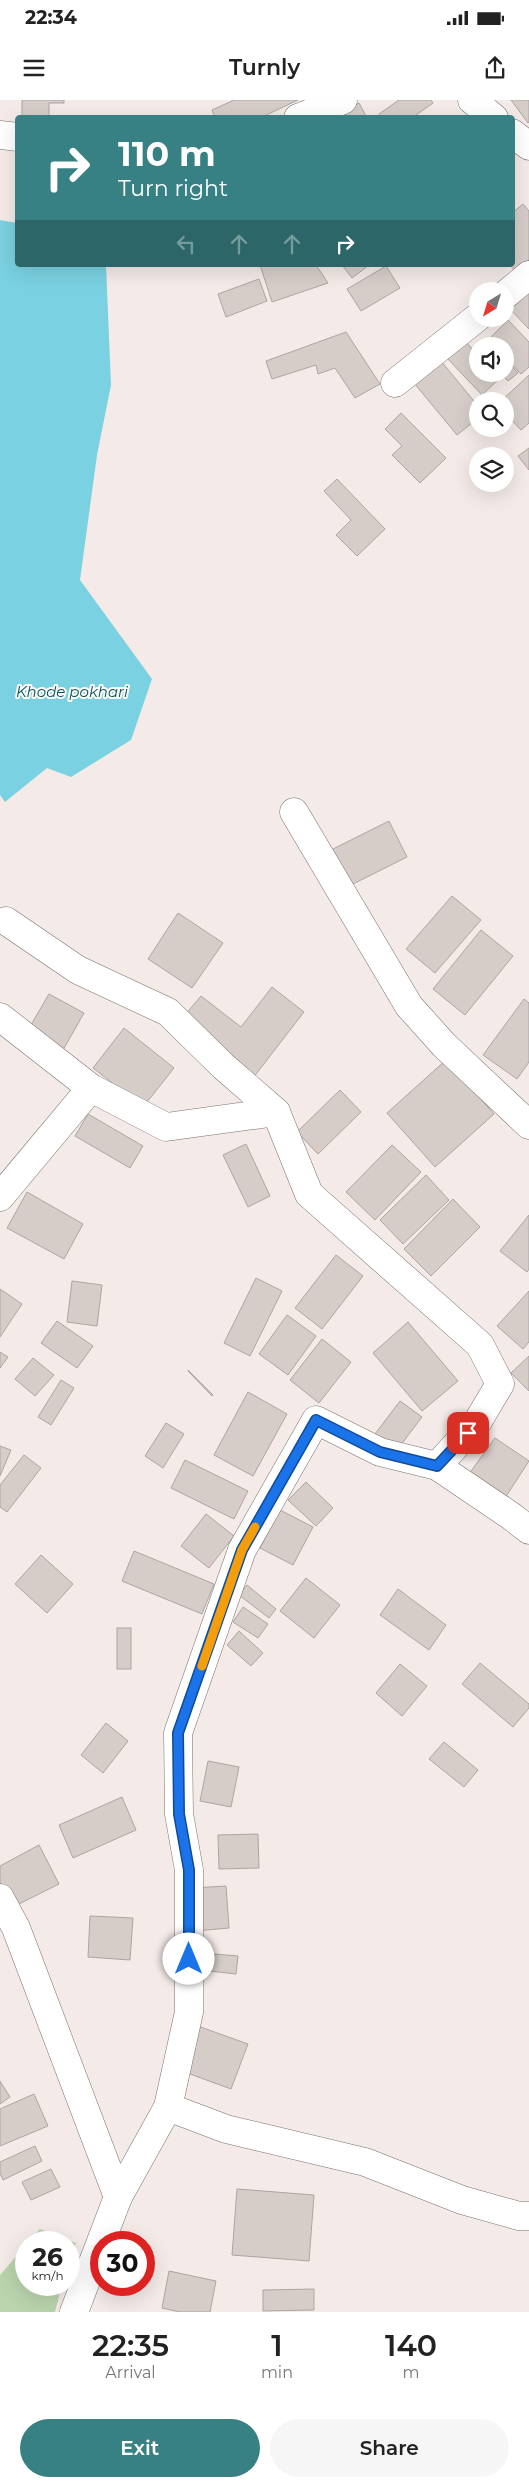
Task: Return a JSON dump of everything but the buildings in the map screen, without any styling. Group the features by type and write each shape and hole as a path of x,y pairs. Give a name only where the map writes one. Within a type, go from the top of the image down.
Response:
{"street":[{"path":"306,115 343,100"},
{"path":"472,100 490,115"},
{"path":"515,134 529,146"},
{"path":"0,135 15,137"},
{"path":"514,288 529,275"},
{"path":"395,383 469,324"},
{"path":"294,812 409,1006 444,1044 529,1125"},
{"path":"6,921 78,970 168,1012 223,1066 276,1112 309,1194 480,1345 500,1384 478,1421 437,1466"},
{"path":"0,1017 91,1088 166,1127 276,1112"},
{"path":"0,1197 91,1088"},
{"path":"74,2312 118,2197 168,2107 189,2012 189,1870 179,1814 178,1733 242,1550 316,1420 380,1452 437,1466 529,1530"},
{"path":"0,1898 16,1928 118,2197"},
{"path":"168,2107 226,2129 365,2162 462,2200 519,2216 529,2216"}],"green space":[{"path":"15,2258 15,2296 59,2296 55,2312 0,2312 0,2275"}],"water":[{"name":"Khode pokhari","path":"0,220 15,223 15,267 106,267 111,385 97,455 80,580 152,679 131,740 71,777 47,768 5,802 0,795"}],"slow traffic":[{"path":"202,1666 242,1550 255,1527"}],"route":[{"path":"189,1959 189,1870 179,1814 178,1733 242,1550 316,1420 380,1452 437,1466 468,1433"}]}
